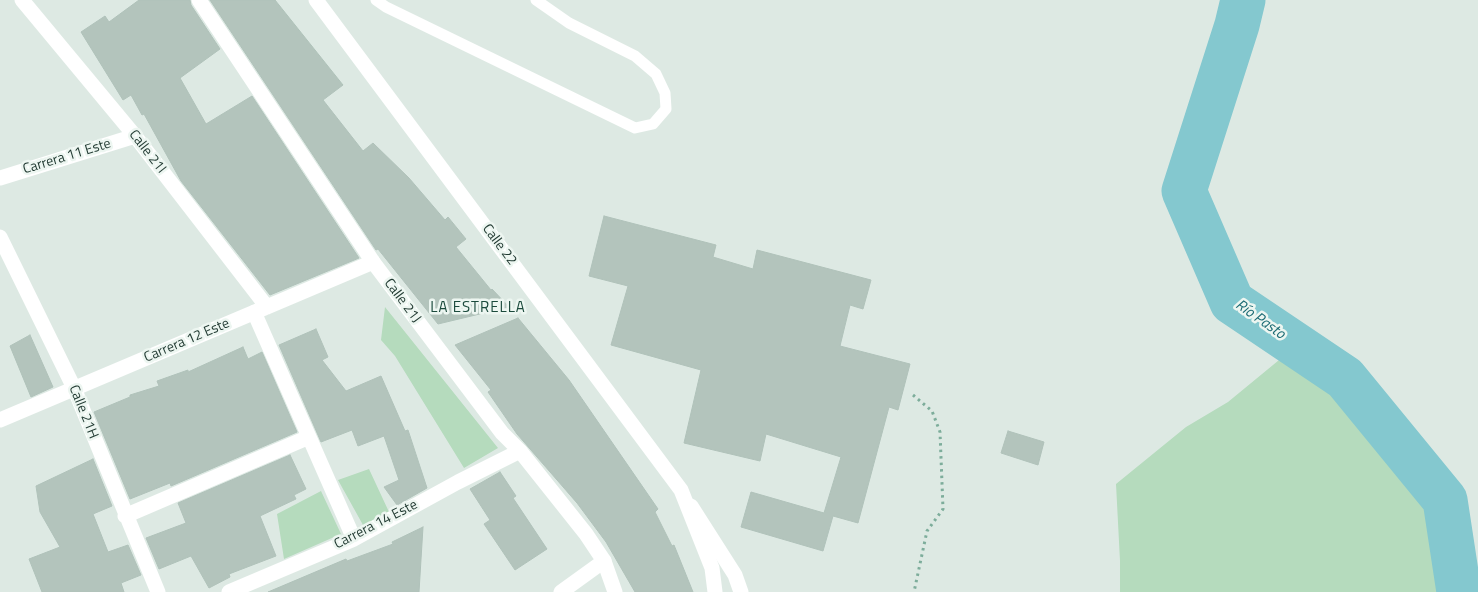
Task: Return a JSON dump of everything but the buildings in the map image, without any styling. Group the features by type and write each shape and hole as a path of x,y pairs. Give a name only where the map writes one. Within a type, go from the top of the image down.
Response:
{"street":[{"name":"Calle 21I","path":"22,0 134,136 260,310 309,437 354,539"},
{"name":"Calle 21J","path":"199,0 373,262 502,433 520,451 586,534 604,561 615,592"},
{"name":"Calle 22","path":"316,0 681,490 735,575 741,592"},
{"name":"Carrera 11 Este","path":"0,178 134,136"},
{"name":"Calle 21H","path":"0,237 74,388 125,516 158,592"},
{"name":"Carrera 12 Este","path":"0,420 373,262"},
{"path":"125,516 309,437"},
{"name":"Carrera 14 Este","path":"229,592 354,539 458,482 520,451"},
{"name":"Calle 22","path":"681,490 712,568 715,592"},
{"path":"561,592 604,561"}],"lane":[{"path":"376,0 386,7 635,128 653,124 666,109 665,93 656,74 635,56 569,23 536,0"}],"path":[{"path":"913,395 932,411 940,432 943,509 927,531 914,592"}],"green space":[{"path":"385,307 498,448 464,468 395,356 381,340"},
{"path":"1290,351 1337,384 1435,504 1449,592 1120,592 1116,484 1186,427 1228,402"},
{"path":"369,469 389,512 363,525 338,480"},
{"path":"321,491 341,534 284,559 277,514"}],"waterway":[{"name":"Río Pasto","path":"1243,0 1237,25 1184,191 1232,302 1345,378 1445,500 1459,592"}],"district":[{"name":"LA ESTRELLA","path":"478,308"}]}
